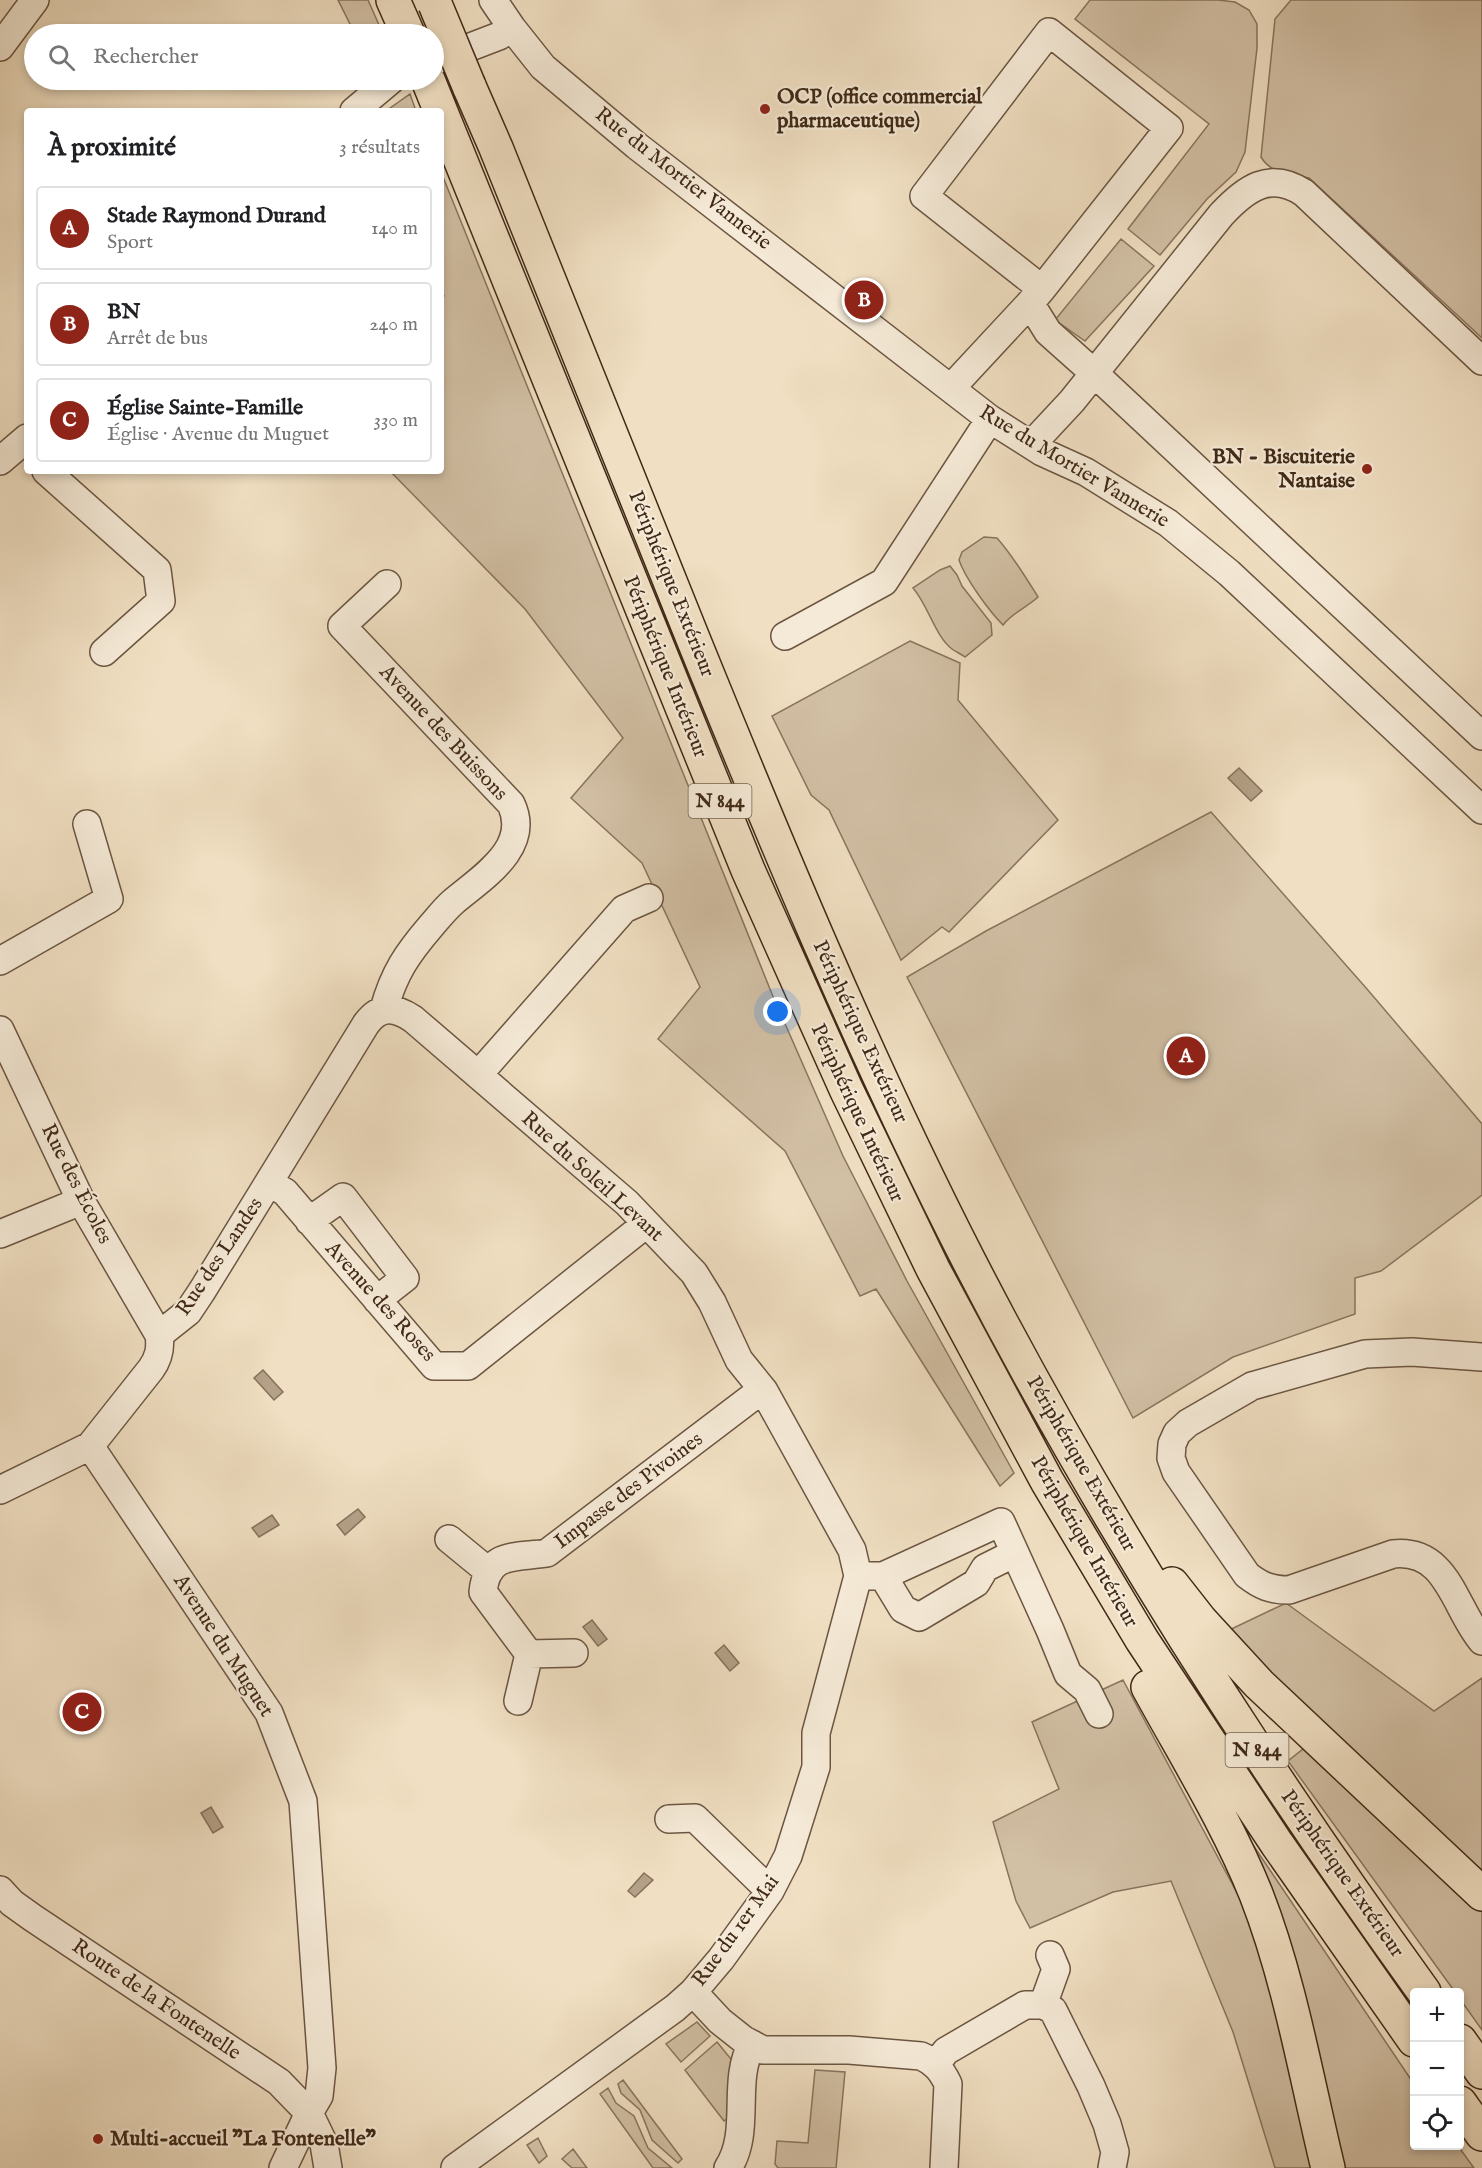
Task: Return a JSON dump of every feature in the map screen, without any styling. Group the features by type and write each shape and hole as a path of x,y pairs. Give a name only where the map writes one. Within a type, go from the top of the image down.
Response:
{"highway":[{"name":"Périphérique Extérieur","path":"434,2 443,24"},
{"name":"Périphérique Extérieur","path":"444,26 496,148 773,837 874,1066 967,1257 1058,1427 1219,1693 1421,1988"},
{"name":"Périphérique Intérieur","path":"432,90 439,108"},
{"name":"Périphérique Intérieur","path":"444,120 748,870 826,1046 903,1209 963,1328 1064,1510 1142,1641 1277,1844 1410,2034"},
{"path":"1101,1501 1129,1515 1180,1596 1259,1684 1482,1894"},
{"path":"1142,1641 1140,1672 1223,1823 1255,1892 1266,1923 1278,1959 1328,2168"},
{"path":"1461,2042 1482,2073"},
{"path":"1464,2109 1482,2134"}],"street":[{"path":"0,47 35,0"},
{"name":"Rue du Mortier Vannerie","path":"493,0 543,67 637,146 990,419 1031,445 1086,472 1168,523 1229,573 1482,810"},
{"path":"444,57 499,36 512,28"},
{"path":"951,388 1036,296 1169,128 1049,32 924,196 1036,296 1048,332 1482,736"},
{"path":"358,108 379,90"},
{"path":"1031,445 1072,401 1221,215 1236,199 1255,186 1266,182 1293,185 1304,193 1482,361"},
{"path":"785,636 884,582 990,419"},
{"path":"49,474 157,570 161,601 104,652"},
{"name":"Avenue des Buissons","path":"384,1009 396,973 411,952 451,904 500,863 509,850 516,827 516,813 511,804 342,626 387,584"},
{"path":"0,961 109,899 87,824"},
{"path":"478,1076 624,909 649,898"},
{"name":"Rue du Soleil Levant","path":"384,1009 405,1013 413,1019 627,1203 699,1280 739,1360 764,1391 852,1550 870,1576"},
{"name":"Rue des Landes","path":"0,1491 90,1446 158,1360 159,1335 188,1312 366,1024 374,1013 384,1009"},
{"name":"Rue des Écoles","path":"0,1030 81,1201 159,1335"},
{"name":"Avenue des Roses","path":"269,1183 285,1192 434,1366 468,1366 646,1224"},
{"path":"309,1221 343,1197 405,1278 377,1300"},
{"path":"0,1234 81,1201"},
{"path":"1482,1357 1412,1352 1365,1354 1252,1386 1188,1423 1177,1433 1172,1444 1171,1458 1176,1472 1248,1575 1258,1584 1274,1590 1289,1590 1393,1554 1405,1553 1420,1556 1440,1572 1482,1641"},
{"name":"Impasse des Pivoines","path":"488,1571 496,1562 507,1557 516,1558 548,1553 755,1395 764,1391"},
{"name":"Avenue du Muguet","path":"90,1446 269,1713 303,1801 322,2068 319,2096 283,2168"},
{"path":"1015,1553 985,1568 976,1583 919,1617 903,1609 870,1576 1001,1522 1015,1553 1068,1674 1087,1690 1099,1713"},
{"path":"449,1539 488,1571 484,1580 483,1592 529,1654 518,1701"},
{"name":"Rue du 1er Mai","path":"455,2168 675,2008 693,1992 721,1959 770,1891 788,1856 816,1767 816,1733 870,1576"},
{"path":"529,1654 574,1653"},
{"path":"669,1819 695,1818 770,1891"},
{"name":"Route de la Fontenelle","path":"0,1890 12,1903 33,1918 279,2082 309,2113"},
{"path":"1043,2005 1056,1969 1050,1955"},
{"path":"693,1992 720,2021 763,2050 849,2049 894,2052 921,2056 936,2064 948,2084 944,2168"},
{"path":"936,2064 946,2051 1025,2005 1043,2005 1053,2010 1091,2086 1115,2152 1112,2168"},
{"path":"728,2168 734,2159 740,2135 744,2066 752,2044"},
{"path":"309,2113 324,2144 328,2168"}],"shaded area":[{"path":"338,0 368,0 379,24 350,24"},
{"path":"1090,0 1235,2 1249,10 1257,24 1257,48 1245,152 1236,172 1207,199 1160,255 1128,229 1209,124 1075,19"},
{"path":"1291,0 1482,0 1482,338 1309,178 1276,170 1265,163 1261,157 1275,19"},
{"path":"410,94 415,108 390,108"},
{"path":"444,179 772,994 843,1156 907,1281 1014,1473 1000,1486 876,1289 860,1296 785,1151 658,1039 700,987 642,863 571,798 623,738 525,609 393,474 444,474"},
{"path":"1121,239 1154,266 1085,341 1055,320"},
{"path":"984,537 997,538 1014,559 1038,597 1003,625 978,594 959,560 962,552"},
{"path":"950,566 962,586 991,623 992,635 965,657 946,643 913,588"},
{"path":"910,641 960,663 958,700 1058,820 949,932 942,927 901,960 829,810 811,795 772,716"},
{"path":"1239,768 1262,791 1251,801 1228,778"},
{"path":"1211,812 1482,1124 1482,1195 1381,1271 1355,1278 1355,1314 1233,1357 1133,1418 907,977 986,931"},
{"path":"263,1370 283,1392 274,1400 254,1378"},
{"path":"358,1509 365,1517 345,1535 337,1525"},
{"path":"272,1515 279,1525 259,1537 252,1528"},
{"path":"1286,1603 1434,1711 1482,1678 1482,2030 1464,2005 1464,1988 1452,1988 1288,1761 1327,1730 1223,1633"},
{"path":"592,1620 607,1639 598,1646 583,1627"},
{"path":"724,1645 739,1663 730,1671 715,1653"},
{"path":"1123,1680 1244,1906 1243,1830 1410,2078 1410,2150 1461,2150 1474,2168 1275,2168 1233,2032 1171,1881 1113,1892 1030,1928 1016,1901 993,1822 1059,1789 1032,1722"},
{"path":"211,1807 223,1827 213,1833 201,1813"},
{"path":"644,1873 653,1880 635,1897 628,1891"},
{"path":"697,2022 710,2036 681,2062 666,2044"},
{"path":"717,2042 735,2064 730,2117 724,2121 685,2070"},
{"path":"815,2070 845,2072 836,2168 778,2168 775,2164 777,2141 808,2143"},
{"path":"623,2080 682,2159 678,2163 652,2140 640,2110 621,2093 618,2084"},
{"path":"608,2088 616,2103 634,2116 648,2148 672,2168 653,2168 600,2094"},
{"path":"538,2138 547,2156 539,2163 527,2145"},
{"path":"573,2149 587,2168 572,2168 562,2159"}],"place":[{"name":"OCP (office commercial pharmaceutique)","path":"765,109"},
{"name":"BN","path":"864,300"},
{"name":"BN - Biscuiterie Nantaise","path":"1367,469"},
{"name":"Stade Raymond Durand","path":"1186,1056"},
{"name":"Église Sainte-Famille","path":"82,1712"},
{"name":"Multi-accueil \"La Fontenelle\"","path":"98,2139"}]}
